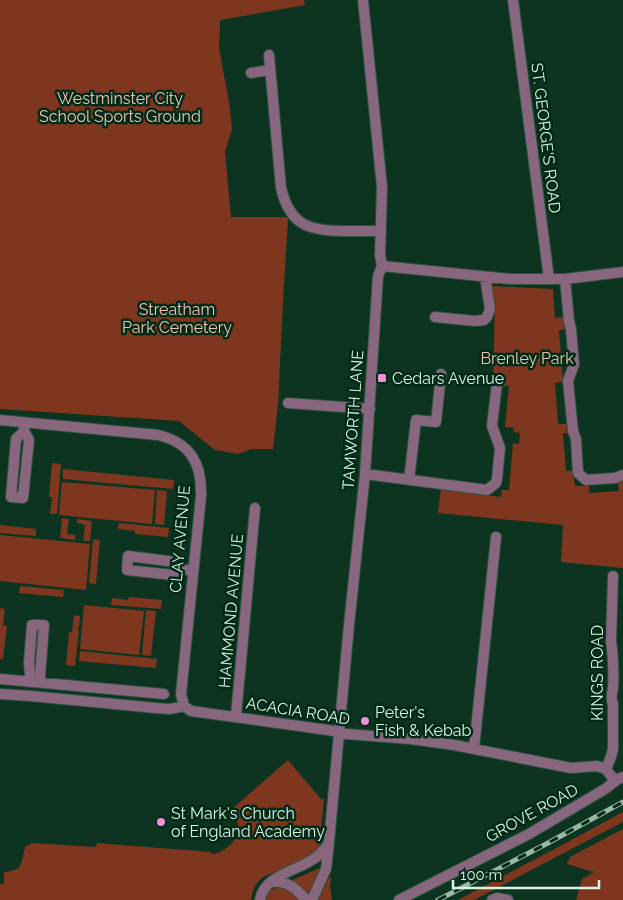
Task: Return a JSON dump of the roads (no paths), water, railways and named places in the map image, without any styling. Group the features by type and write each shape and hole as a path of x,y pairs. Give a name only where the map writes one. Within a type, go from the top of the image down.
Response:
{"street":[{"name":"TAMWORTH LANE","path":"312,900 326,868 329,842 365,474 378,276 382,266 380,254 381,178 362,0"},
{"name":"ST. GEORGE'S ROAD","path":"513,0 549,279"},
{"path":"269,55 281,188 290,211 304,224 316,230 381,232"},
{"path":"252,72 270,70"},
{"path":"382,266 510,279 565,279 623,272"},
{"path":"435,317 478,322 486,318 490,307 485,277"},
{"path":"565,279 574,364 568,381 573,431 576,439 578,473 586,480 615,478 623,475"},
{"path":"409,480 416,420 436,422 441,374"},
{"path":"365,474 487,490 496,483 500,448 492,426 497,382"},
{"path":"288,404 370,410"},
{"name":"CLAY AVENUE","path":"0,420 24,427 158,435 176,441 195,460 201,478 201,496 181,694 184,706"},
{"path":"24,427 29,440 23,498 10,497 16,439 24,427"},
{"name":"HAMMOND AVENUE","path":"236,716 255,508"},
{"path":"474,748 496,537"},
{"path":"177,569 193,570"},
{"name":"KINGS ROAD","path":"606,769 613,749 613,704 610,699 613,688 611,642 613,576"},
{"path":"613,655 623,649"},
{"path":"0,679 164,694"},
{"path":"31,696 34,681"},
{"name":"ACACIA ROAD","path":"0,694 170,709 184,706 191,711 236,716 346,734 411,739 474,748 566,768 597,766 606,769"},
{"path":"606,769 619,779"},
{"name":"GROVE ROAD","path":"399,900 529,834 619,779"},
{"path":"260,900 264,888 271,882 311,862 324,850 329,842"},
{"path":"271,882 280,881 289,884 300,892 306,900"},
{"path":"492,900 497,898 508,900"}],"railway":[{"path":"438,900 623,802"}],"place":[{"name":"Cedars Avenue","path":"382,378"},
{"name":"Peter's Fish & Kebab","path":"365,721"},
{"name":"St Mark's Church of England Academy","path":"161,822"}],"park label":[{"name":"Westminster City School Sports Ground","path":"120,107"},
{"name":"Streatham Park Cemetery","path":"177,318"},
{"name":"Brenley Park","path":"527,358"}]}
